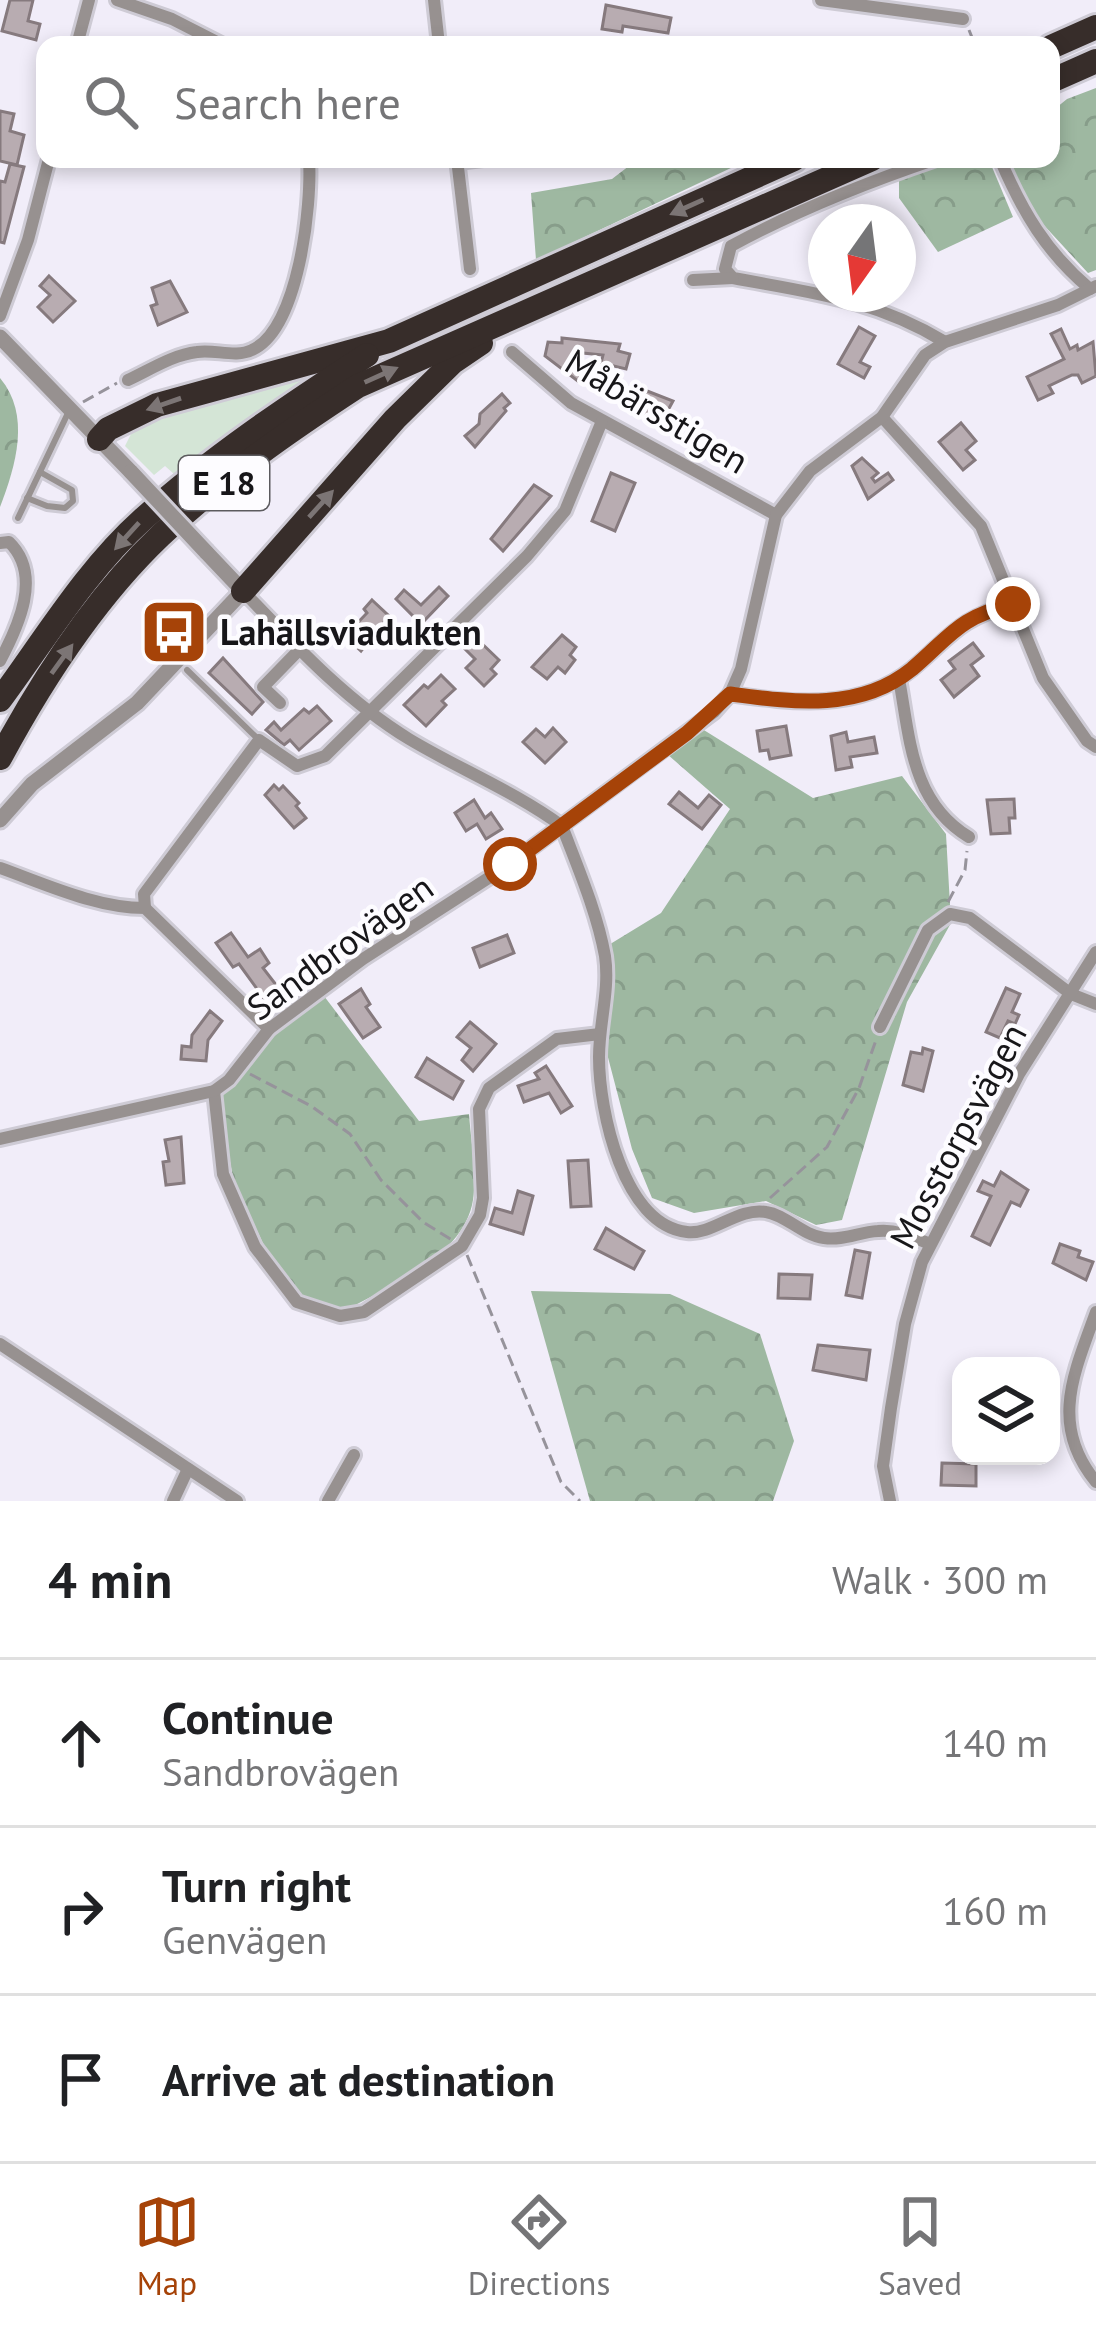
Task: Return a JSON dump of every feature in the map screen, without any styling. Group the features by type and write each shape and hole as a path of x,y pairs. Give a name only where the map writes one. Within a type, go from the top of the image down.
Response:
{"highway":[{"path":"1060,43 1096,27"},
{"path":"1060,77 1096,61"},
{"name":"E 18","path":"0,700 85,585 141,520 287,407 389,341 774,168"},
{"name":"E 18","path":"0,758 36,695 130,567 162,534 281,435 358,386 851,168"},
{"name":"E 18","path":"243,591 395,419 453,362 532,307"},
{"path":"99,439 108,429 157,405 389,341"}],"street":[{"path":"79,36 89,0"},
{"path":"117,0 205,36"},
{"path":"434,0 439,36"},
{"path":"821,0 963,19"},
{"path":"0,316 28,240 47,168"},
{"path":"128,380 194,352 245,353 258,348 292,292 302,255 308,168"},
{"path":"458,168 470,269"},
{"path":"733,278 724,269 731,246 844,191 910,168"},
{"path":"1004,168 1037,235 1093,288"},
{"path":"693,280 733,278 863,302 945,342"},
{"name":"Sandbrovägen","path":"214,1091 269,1029 363,959 562,826 730,694 748,645 776,515 810,471 882,417 925,355 945,342 1058,305 1093,288"},
{"path":"0,337 300,649 370,712 562,826 604,955 607,980 599,1064 616,1151 643,1210 659,1223 694,1233 743,1214 766,1212 816,1237 839,1239 879,1230 930,1244"},
{"name":"Måbärsstigen","path":"512,352 572,403 776,515"},
{"path":"882,417 981,526 1043,678 1096,747"},
{"path":"269,1029 145,908 144,894 259,740 287,763 311,764 527,556 566,511 602,421"},
{"path":"0,544 9,542 18,551 26,589 23,612 0,661"},
{"path":"0,820 32,784 137,703 243,591"},
{"path":"730,694 808,703 877,690 899,679 958,624 1013,604"},
{"path":"280,703 263,687 300,649"},
{"path":"899,679 914,770 954,828 969,837"},
{"path":"0,868 71,893 145,908"},
{"path":"880,1027 928,930 942,917 956,914 980,924 1070,994 1096,1004"},
{"name":"Mosstorpsvägen","path":"890,1501 883,1466 890,1408 904,1324 930,1244 1019,1074 1096,952"},
{"path":"0,1139 214,1091 219,1158 232,1200 266,1266 298,1302 340,1316 364,1312 463,1246 480,1215 483,1198 479,1109 489,1088 557,1039 600,1034"},
{"path":"1096,1312 1070,1387 1069,1413 1084,1467 1096,1482"},
{"path":"0,1344 237,1501"},
{"path":"328,1501 354,1455"},
{"path":"173,1501 188,1469"}],"lane":[{"path":"18,518 71,408"},
{"path":"28,498 65,508 73,501 72,490 38,472"},
{"path":"187,670 259,740"}],"path":[{"path":"71,408 128,380"},
{"path":"942,917 965,870 969,837"},
{"path":"766,1212 771,1196 827,1147 859,1088 880,1027"},
{"path":"240,1066 350,1133 381,1180 423,1222 463,1246 561,1482 580,1501"}],"green space":[{"path":"1096,88 1096,270 1088,273 1028,208 1008,168 1060,168 1060,105"},
{"path":"626,168 731,168 536,260 531,193 612,179"},
{"path":"918,168 992,168 1013,217 938,252 916,222 916,204 903,204 899,173"},
{"path":"0,378 15,408 18,441 0,507"},
{"path":"284,380 303,380 174,474 165,466 154,475 125,446 134,428"},
{"path":"699,727 813,798 902,776 946,834 951,923 907,1002 842,1220 816,1225 766,1201 694,1213 652,1198 632,1149 605,1046 607,946 661,913 730,809 667,754"},
{"path":"324,996 419,1121 469,1114 474,1168 473,1200 455,1238 420,1268 341,1313 305,1302 273,1264 234,1183 218,1097 281,1023"},
{"path":"531,1291 670,1294 760,1334 794,1441 773,1501 590,1501"}],"building":[{"path":"10,0 33,0 28,21 40,24 36,40 2,31"},
{"path":"606,5 671,18 668,33 623,26 622,32 602,29"},
{"path":"0,111 14,114 10,131 24,135 17,165 0,161"},
{"path":"10,164 24,167 4,243 0,242 0,181 5,182"},
{"path":"49,276 75,301 53,322 38,307 50,295 40,286"},
{"path":"170,281 187,312 158,325 151,306 157,304 152,288"},
{"path":"859,327 875,336 860,362 870,367 864,378 838,364"},
{"path":"1061,329 1070,349 1093,342 1096,376 1082,383 1078,375 1072,375 1049,386 1053,393 1038,400 1027,377 1064,359 1051,334"},
{"path":"562,338 620,344 618,351 630,354 626,369 601,363 603,355 582,353 579,382 545,356 548,342 562,343"},
{"path":"642,389 673,401 660,425 631,409"},
{"path":"502,394 510,403 506,411 475,447 465,436"},
{"path":"961,423 976,441 966,450 975,460 963,470 939,442"},
{"path":"862,458 878,473 872,478 875,482 888,473 893,480 868,499 852,466"},
{"path":"611,473 635,483 615,531 592,521"},
{"path":"534,485 551,496 503,551 491,539"},
{"path":"439,587 448,596 421,624 396,599 404,590 421,605"},
{"path":"372,600 389,616 361,651 345,636 367,613 364,609"},
{"path":"562,635 576,647 570,655 575,660 565,673 558,667 547,679 532,667"},
{"path":"474,636 499,660 491,669 496,674 484,686 466,668 475,659 463,647"},
{"path":"973,643 983,656 971,665 979,676 954,697 941,680 955,669 949,661"},
{"path":"223,658 263,702 252,714 209,673"},
{"path":"441,675 455,689 426,726 404,705"},
{"path":"317,706 331,721 299,750 290,740 284,745 266,730 274,722 281,730 304,709 309,713"},
{"path":"786,726 791,755 770,759 768,750 760,751 757,731"},
{"path":"553,728 566,742 545,763 523,742 536,729 545,737"},
{"path":"846,732 848,742 874,737 877,753 850,757 852,767 836,770 831,736"},
{"path":"274,785 279,790 283,786 306,818 294,828 265,795"},
{"path":"679,792 698,808 709,795 721,805 702,829 669,804"},
{"path":"1014,799 1010,833 991,834 987,800"},
{"path":"474,800 485,818 491,813 502,829 486,839 477,824 466,831 455,813"},
{"path":"231,933 248,957 260,949 269,963 263,968 280,990 265,1000 239,964 233,967 216,943"},
{"path":"507,935 514,953 480,967 473,948"},
{"path":"1006,988 1020,994 1012,1012 1019,1015 1015,1024 1008,1021 1000,1038 986,1032"},
{"path":"361,989 380,1027 363,1038 339,1004"},
{"path":"210,1011 222,1021 208,1040 206,1061 181,1059 182,1046 191,1047 192,1035"},
{"path":"470,1022 496,1044 473,1071 462,1060 471,1048 457,1037"},
{"path":"923,1048 933,1051 923,1091 903,1085 911,1052 922,1054"},
{"path":"427,1058 463,1081 453,1099 416,1077"},
{"path":"546,1066 572,1106 561,1113 549,1093 524,1102 518,1086 539,1079 535,1073"},
{"path":"181,1137 184,1183 166,1185 165,1140"},
{"path":"588,1160 591,1206 571,1207 568,1161"},
{"path":"1001,1172 1028,1190 1020,1206 1011,1202 990,1245 972,1236 991,1196 978,1191 983,1181 994,1186"},
{"path":"518,1191 533,1196 523,1234 490,1224 495,1208 512,1213"},
{"path":"606,1228 644,1251 634,1269 595,1249"},
{"path":"1060,1244 1093,1262 1086,1280 1053,1263"},
{"path":"855,1250 870,1253 862,1298 846,1295"},
{"path":"779,1274 812,1275 810,1299 778,1298"},
{"path":"818,1345 870,1350 866,1380 813,1370"},
{"path":"942,1463 976,1465 976,1486 941,1485"}],"place":[{"name":"Lahällsviadukten","path":"174,632"}],"route":[{"path":"510,864 687,733 730,694 808,703 877,690 917,665 958,624 1013,604"}]}
